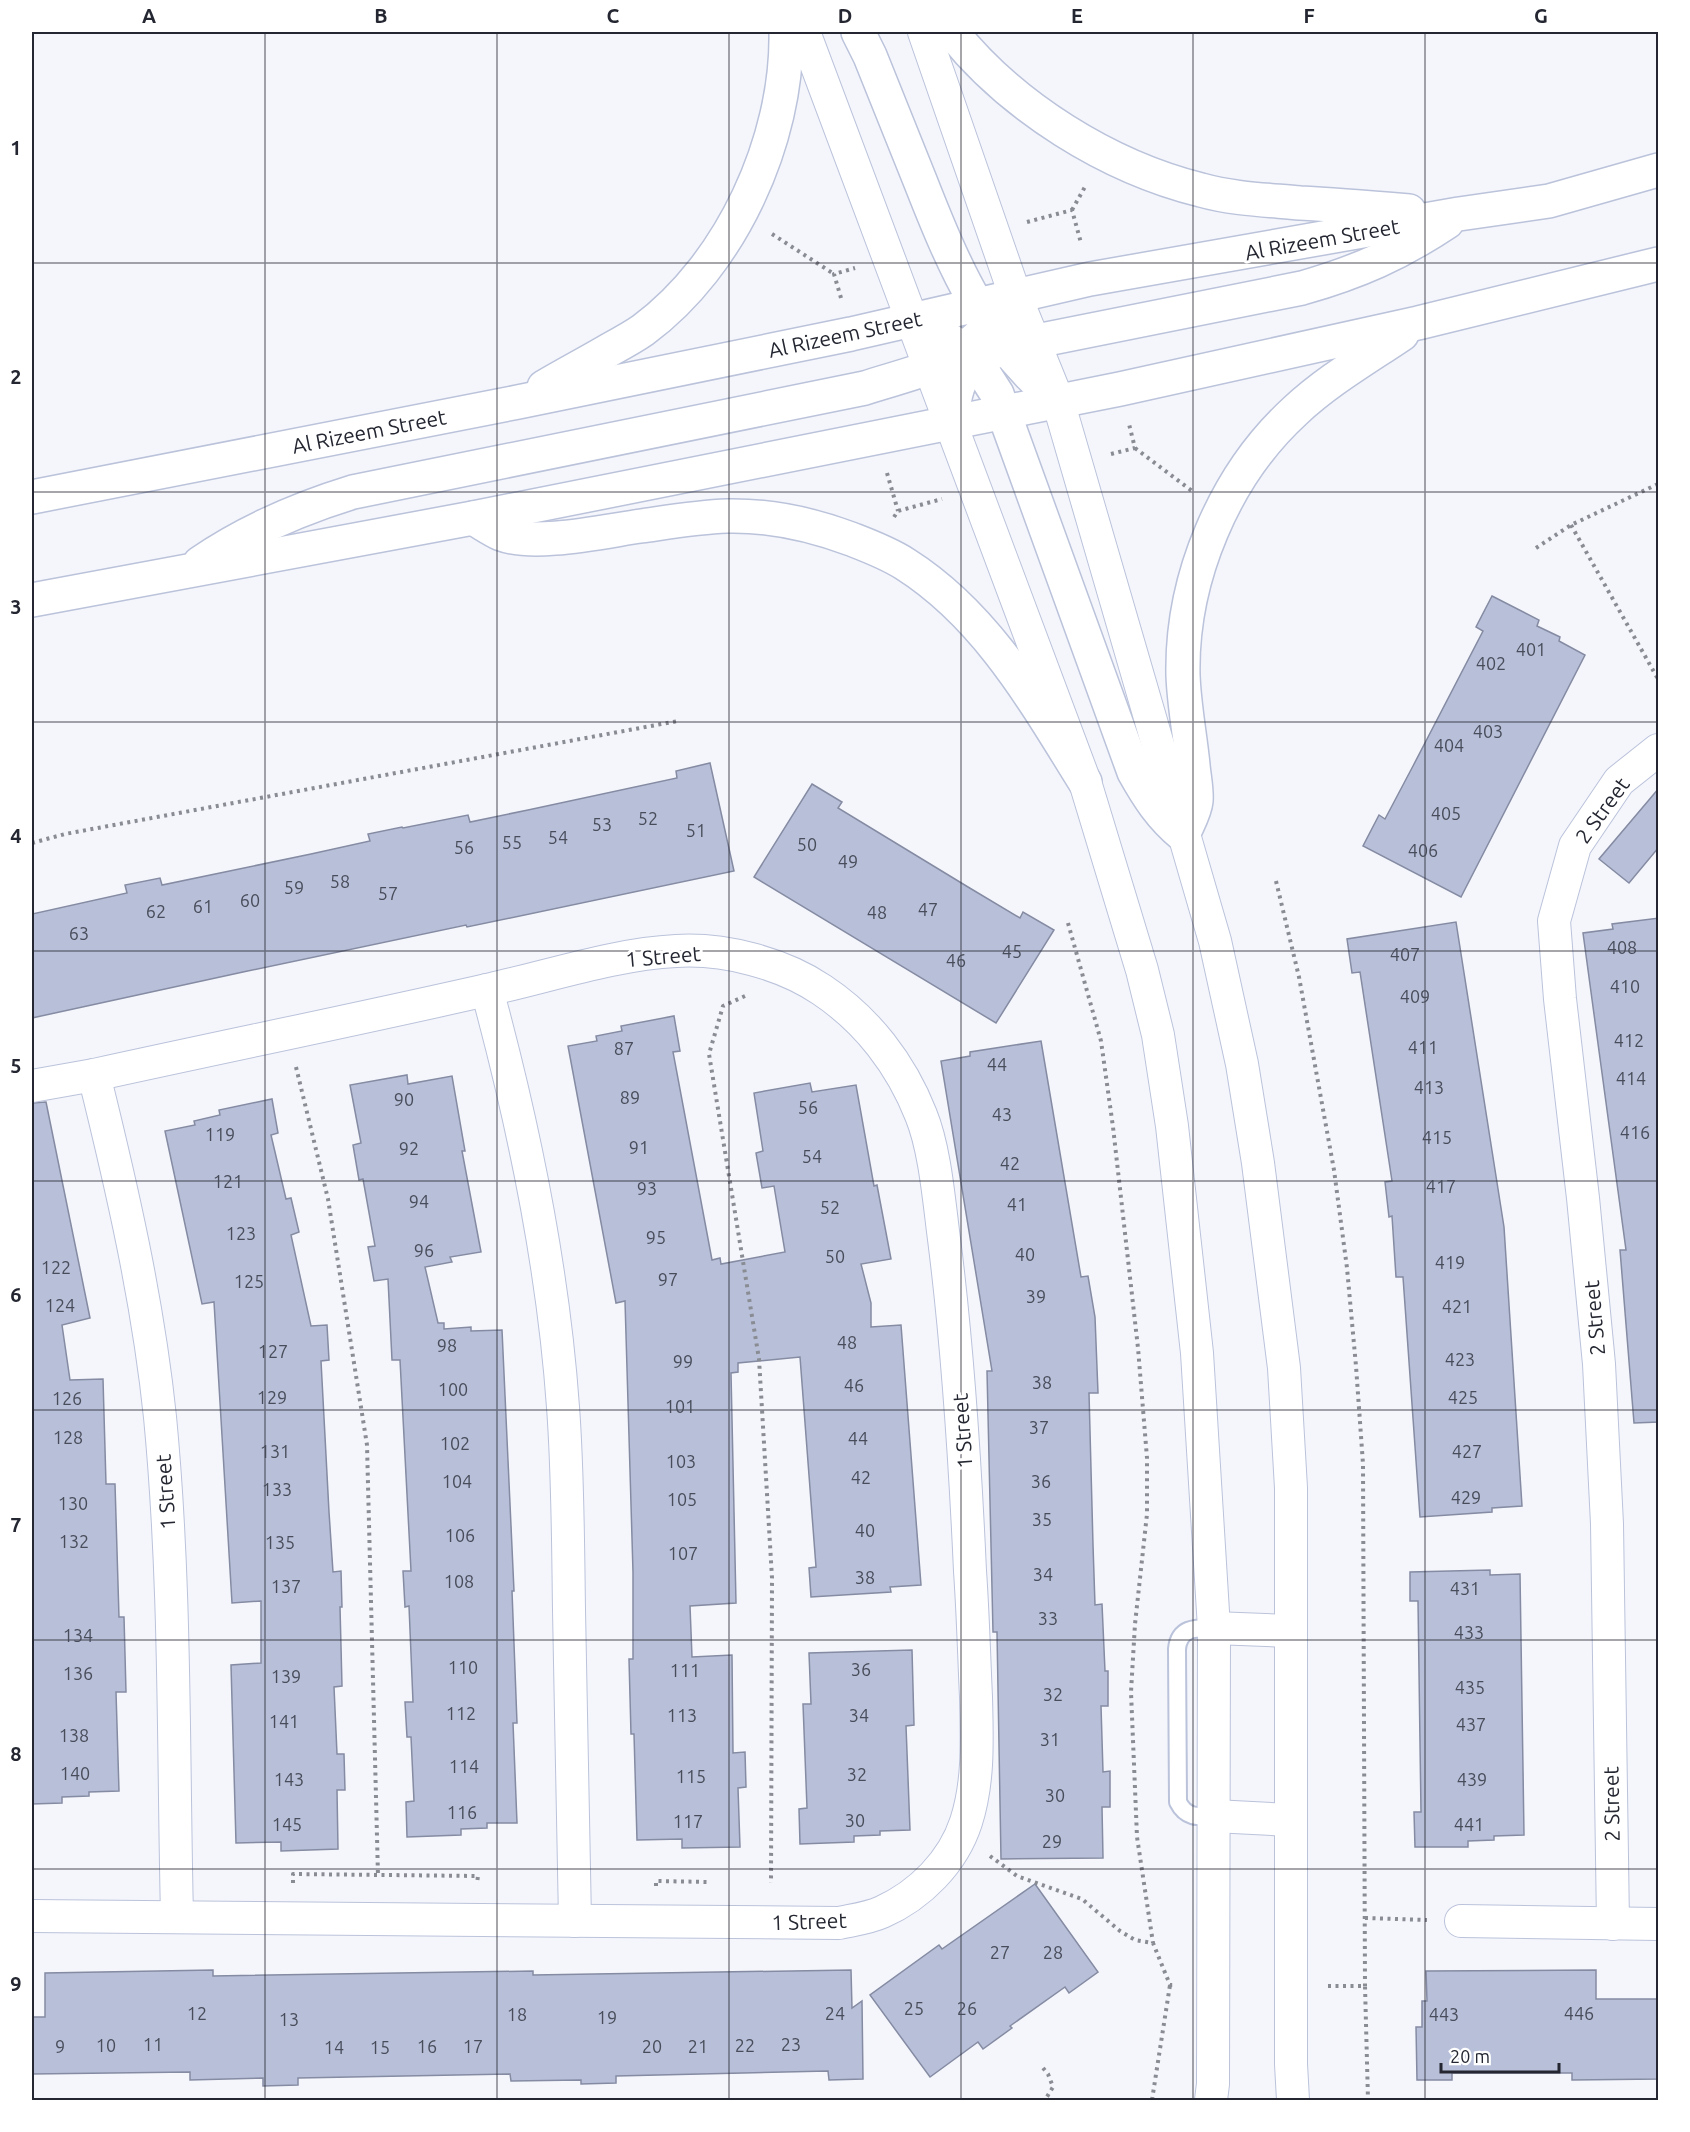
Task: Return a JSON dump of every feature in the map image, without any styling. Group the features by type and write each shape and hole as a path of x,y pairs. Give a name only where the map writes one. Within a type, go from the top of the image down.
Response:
{"street":[{"path":"518,402 642,331 672,305 716,252 740,213 760,172 784,86 786,32"},
{"path":"804,32 1085,782 1142,970 1158,1035 1172,1126 1197,1353 1214,1628 1211,2100"},
{"path":"858,32 870,56 945,244 1030,376 1058,401 1215,941 1242,1064 1260,1174 1284,1368 1291,1488 1291,2064 1293,2100"},
{"path":"186,572 245,534 279,517 353,492 865,388 970,355 1001,330 1015,296 924,32"},
{"path":"952,32 992,74 1030,106 1104,154 1156,176 1202,191 1261,200 1459,214"},
{"name":"Al Rizeem Street","path":"32,497 518,402 913,320 1001,330 1015,296 1090,279 1459,214 1549,201 1659,170"},
{"path":"1001,330 1302,288 1340,278 1376,264 1415,243 1459,214"},
{"path":"32,600 473,518 1058,401 1418,323 1659,264"},
{"path":"913,320 970,355 988,377 1004,412 1134,772 1167,822 1184,835"},
{"path":"1184,835 1196,803 1184,674 1186,633 1192,591 1204,551 1220,512 1240,475 1294,411 1327,384 1418,323"},
{"path":"951,423 957,387 966,372 970,355"},
{"path":"473,518 502,534 524,539 726,516 773,518 818,527 876,549 904,563 942,590 975,622 1025,685 1085,782"},
{"name":"2 Street","path":"1613,1924 1607,1524 1599,1364 1560,999 1554,921 1575,846 1619,781 1659,750"},
{"name":"1 Street","path":"32,1086 94,1075 487,990 632,956 678,950 725,953 770,964 820,989 864,1024 899,1068 923,1118 935,1173 950,1286 960,1400 977,1742 975,1785 966,1826 946,1862 916,1893 880,1914 839,1923 32,1916"},
{"path":"487,990 509,1072 532,1175 543,1238 563,1406 567,1491 575,1921"},
{"name":"1 Street","path":"94,1075 122,1187 142,1290 159,1416 169,1531 177,1916"},
{"path":"1214,1628 1290,1631"},
{"path":"1214,1816 1291,1820"},
{"path":"1461,1921 1659,1924"}],"path":[{"path":"740,213 834,274"},
{"path":"1135,448 1220,512"},
{"path":"1536,548 1571,525 1659,484"},
{"path":"1571,525 1659,679"},
{"path":"32,843 76,832 678,721"},
{"path":"1276,881 1299,977 1334,1170 1347,1268 1356,1366 1363,1464 1365,1986"},
{"path":"1068,923 1101,1041 1138,1348 1147,1458 1147,1514 1135,1624 1131,1692 1137,1837 1153,1943"},
{"path":"770,964 753,993 723,1006 709,1054 759,1359 772,1578 771,1883"},
{"path":"296,1065 328,1199 367,1445 378,1875"},
{"path":"1365,1918 1461,1921"},
{"path":"1152,2100 1170,1985"},
{"path":"1043,2068 1053,2087 1045,2100"}],"building":[{"path":"1492,596 1539,620 1537,626 1560,637 1559,641 1585,655 1461,897 1363,846 1379,815 1385,819 1483,631 1476,627"},
{"path":"710,763 734,871 467,927 466,925 32,1018 32,914 127,893 125,885 160,878 162,885 370,841 368,834 402,827 468,815 470,822 528,810 677,778 676,771"},
{"path":"812,784 842,802 838,808 968,887 1020,918 1023,912 1054,930 996,1023 754,877"},
{"path":"1659,788 1659,847 1629,883 1599,859"},
{"path":"1659,918 1659,1422 1634,1423 1620,1250 1626,1250 1583,933 1613,929 1612,924"},
{"path":"1456,922 1504,1227 1522,1506 1492,1508 1492,1512 1420,1517 1403,1277 1396,1277 1392,1216 1389,1217 1385,1182 1392,1181 1360,972 1352,973 1347,939"},
{"path":"674,1016 680,1051 673,1052 712,1260 720,1258 721,1264 785,1252 774,1186 762,1188 756,1153 763,1151 754,1093 810,1083 812,1092 856,1085 874,1186 877,1185 891,1259 861,1264 871,1303 871,1327 901,1325 921,1585 890,1587 891,1592 811,1597 809,1568 816,1567 800,1357 738,1363 738,1372 731,1373 736,1603 690,1606 692,1657 732,1655 733,1753 745,1752 746,1787 738,1788 740,1847 682,1848 682,1839 637,1840 629,1659 633,1659 633,1572 625,1301 616,1303 568,1046 597,1041 596,1036 622,1031 621,1026"},
{"path":"1041,1041 1081,1277 1088,1276 1095,1317 1098,1393 1089,1393 1093,1545 1095,1605 1102,1604 1105,1671 1108,1671 1108,1706 1101,1706 1103,1772 1110,1771 1110,1807 1102,1807 1103,1858 1001,1859 997,1632 993,1632 987,1371 992,1371 941,1061 970,1056 970,1052"},
{"path":"407,1075 408,1084 452,1076 465,1151 462,1151 481,1252 450,1257 452,1262 425,1267 438,1323 444,1323 444,1329 471,1327 471,1331 502,1330 514,1591 512,1591 517,1723 513,1723 517,1823 487,1823 487,1828 461,1829 461,1835 407,1837 406,1802 414,1801 411,1737 407,1737 405,1702 413,1702 409,1606 405,1607 403,1571 411,1571 400,1360 392,1360 388,1279 374,1281 368,1247 375,1246 363,1179 359,1180 353,1145 361,1143 350,1085"},
{"path":"272,1099 278,1133 271,1135 286,1199 291,1198 299,1232 291,1235 311,1326 327,1325 329,1360 321,1361 329,1512 333,1572 341,1571 342,1607 340,1607 342,1686 334,1687 337,1754 344,1754 345,1790 337,1790 338,1849 281,1851 281,1842 236,1843 231,1665 261,1663 261,1601 232,1603 214,1302 202,1304 165,1131 195,1125 194,1121 220,1115 219,1110"},
{"path":"46,1102 90,1318 62,1325 70,1380 103,1379 106,1484 115,1484 119,1617 124,1617 126,1692 116,1692 119,1791 89,1792 89,1796 62,1797 62,1803 32,1804 32,1103"},
{"path":"1490,1570 1490,1575 1520,1574 1524,1835 1494,1836 1494,1840 1468,1841 1468,1847 1415,1847 1414,1812 1421,1812 1418,1601 1410,1601 1410,1572"},
{"path":"912,1650 914,1725 906,1726 910,1830 880,1831 880,1835 854,1836 854,1842 800,1844 799,1809 807,1808 803,1704 811,1704 809,1653"},
{"path":"1035,1884 1098,1972 1069,1993 1065,1987 1010,2026 1012,2028 983,2049 978,2042 930,2077 870,1995 939,1945 942,1949"},
{"path":"213,1970 213,1976 533,1971 533,1975 851,1970 852,2008 862,2001 863,2079 829,2080 828,2071 616,2076 616,2083 581,2084 581,2080 511,2081 510,2074 298,2078 298,2085 263,2086 263,2078 190,2080 190,2072 32,2074 32,2017 45,2017 45,1973"},
{"path":"1596,1970 1596,1999 1659,1999 1659,2079 1572,2080 1572,2073 1452,2073 1452,2080 1417,2080 1416,2027 1422,2027 1422,2001 1427,2001 1426,1971"}]}
